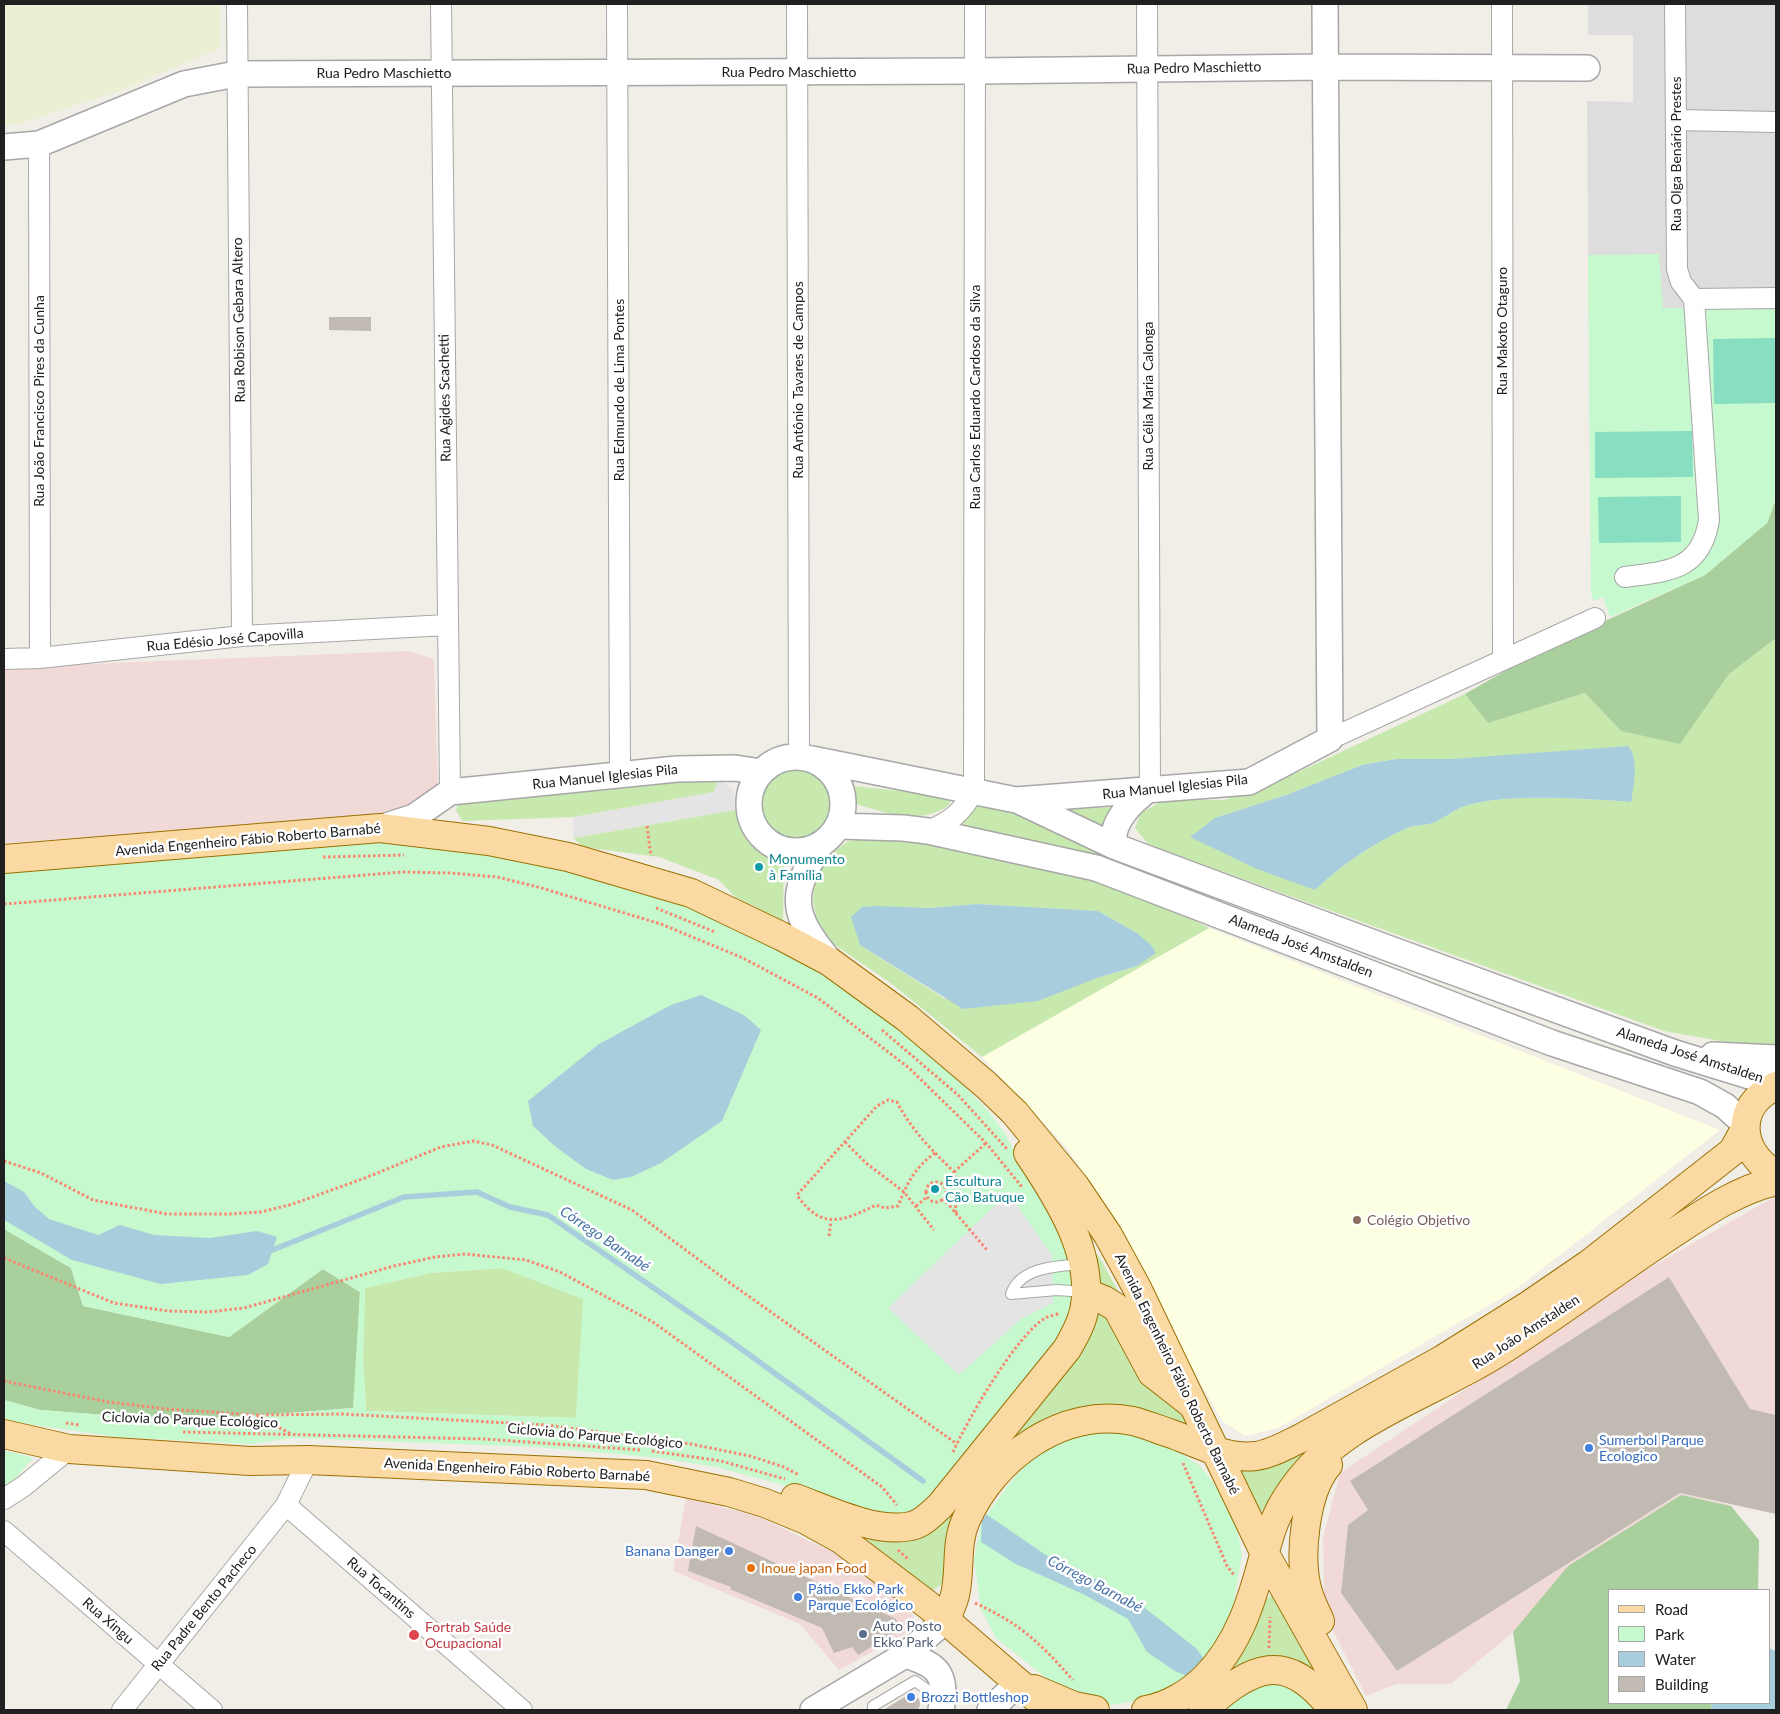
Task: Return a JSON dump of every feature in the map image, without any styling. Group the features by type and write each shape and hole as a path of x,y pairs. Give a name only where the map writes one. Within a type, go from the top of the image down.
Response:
{"main road":[{"name":"Avenida Engenheiro Fábio Roberto Barnabé","path":"4,859 380,828 489,841 568,857 691,893 781,936 830,962 881,997 1015,1113 1074,1186 1108,1235 1196,1407 1265,1554 1353,1710"},
{"path":"632,1474 655,1466 691,1469 775,1492 865,1523 912,1526 924,1520 940,1506 1067,1349 1076,1335 1084,1311 1076,1301 1083,1264 1063,1211 1045,1177 999,1114 972,1086 957,1061"},
{"name":"Rua João Amstalden","path":"946,1620 955,1594 960,1538 966,1520 991,1480 1009,1458 1024,1447 1052,1431 1066,1426 1113,1419 1133,1421 1215,1451 1235,1456 1256,1456 1302,1438 1443,1359 1589,1264 1733,1151 1745,1127 1752,1106 1765,1091 1776,1086"},
{"path":"1745,1127 1747,1143 1754,1156 1764,1167 1776,1174"},
{"name":"Rua João Amstalden","path":"1146,1710 1175,1700 1196,1686 1226,1653 1240,1630 1250,1606 1270,1532 1279,1511 1302,1476 1321,1457 1367,1422 1497,1354 1712,1209 1758,1184 1776,1181"},
{"path":"1076,1301 1104,1300 1117,1308 1152,1373 1164,1385 1196,1407"},
{"path":"1337,1680 1332,1651 1308,1591 1305,1561 1307,1518 1309,1501 1322,1472 1367,1422"},
{"name":"Avenida Engenheiro Fábio Roberto Barnabé","path":"4,1434 69,1449 250,1461 308,1460 632,1474 692,1483 729,1492 765,1503 806,1520 842,1540 946,1620 1050,1710"},
{"path":"1265,1554 1307,1518"},
{"path":"1203,1710 1236,1682 1257,1672 1282,1670 1299,1678 1322,1696 1333,1710"},
{"path":"1019,1682 1074,1706 1095,1710"}],"street":[{"name":"Rua Robison Gebara Altero","path":"237,4 236,74 242,636"},
{"name":"Rua Agides Scachetti","path":"441,4 450,792"},
{"name":"Rua Edmundo de Lima Pontes","path":"617,4 620,776"},
{"name":"Rua Antônio Tavares de Campos","path":"797,4 806,758"},
{"name":"Rua Carlos Eduardo Cardoso da Silva","path":"974,790 975,4"},
{"name":"Rua Célia Maria Calonga","path":"1146,4 1150,788"},
{"path":"1326,4 1330,739"},
{"name":"Rua Makoto Otaguro","path":"1502,4 1503,659"},
{"name":"Rua Olga Benário Prestes","path":"1675,4 1677,269 1682,282 1694,300"},
{"name":"Rua Pedro Maschietto","path":"4,147 39,144 184,84 236,74 976,71 1326,66 1587,68"},
{"path":"1676,120 1776,122"},
{"name":"Rua João Francisco Pires da Cunha","path":"39,144 40,658"},
{"path":"1625,578 1669,571 1686,564 1698,552 1706,537 1709,520 1694,300 1776,298"},
{"name":"Rua Manuel Iglesias Pila","path":"806,758 974,790 1016,800 1120,793 1150,788 1249,782 1330,739 1595,618"},
{"name":"Rua Edésio José Capovilla","path":"4,660 40,658 242,636 447,625"},
{"path":"820,846 794,852 773,847 757,832 749,812 750,791 761,772 772,763 785,758 806,758 824,765 833,774 842,790 843,808 838,826 834,834 820,846 800,880 798,893 799,909 809,936 830,962"},
{"name":"Rua Manuel Iglesias Pila","path":"450,792 677,769 735,768 761,772"},
{"path":"1114,846 1113,836 1130,804 1150,788"},
{"path":"928,831 947,824 967,805 974,790"},
{"path":"380,828 414,816 450,792"},
{"name":"Alameda José Amstalden","path":"1016,800 1114,846 1676,1052 1756,1078 1776,1082"},
{"name":"Alameda José Amstalden","path":"838,826 903,828 928,831 1096,868 1552,1043 1700,1092 1725,1106 1745,1127"},
{"path":"1676,1052 1776,1058"},
{"path":"4,1498 24,1486 69,1449"},
{"name":"Rua Padre Bento Pacheco","path":"122,1710 286,1505 308,1460"},
{"name":"Rua Tocantins","path":"286,1505 522,1710"},
{"name":"Rua Xingu","path":"4,1531 212,1710"},
{"path":"813,1710 905,1655 946,1620"},
{"path":"905,1655 928,1661 941,1674 944,1692 940,1710"},
{"path":"990,1710 1019,1682"}],"lane":[{"path":"1076,1301 1057,1290 1011,1294 1014,1286 1024,1276 1048,1267 1083,1264"},
{"path":"873,1710 874,1706 915,1681 933,1694 940,1710"}],"path":[{"path":"647,826 651,856"},
{"path":"321,857 414,856"},
{"path":"4,904 403,872 497,877 538,887 661,924 743,958 818,998 908,1068 986,1142 1018,1184 1025,1189"},
{"path":"647,905 723,935"},
{"path":"875,1025 958,1095 1011,1154"},
{"path":"935,1153 920,1163 910,1177 898,1206 885,1208 876,1205 853,1217 831,1221 819,1218 806,1208 797,1195 877,1106 888,1100 897,1102 913,1130 954,1172 956,1214"},
{"path":"4,1161 41,1172 93,1200 167,1214 229,1214 261,1212 293,1204 366,1178 440,1147 472,1141 492,1144 632,1210 730,1283 957,1444"},
{"path":"844,1142 866,1163 904,1192 916,1206 920,1215 934,1230"},
{"path":"954,1172 986,1142"},
{"path":"927,1197 926,1190 932,1183 941,1184 945,1192 943,1198"},
{"path":"945,1192 951,1193 956,1190"},
{"path":"916,1206 927,1197"},
{"path":"927,1197 935,1201 943,1198"},
{"path":"943,1198 987,1250"},
{"path":"829,1236 831,1221"},
{"path":"4,1258 114,1303 168,1311 207,1312 244,1308 385,1268 435,1257 476,1254 526,1260 560,1272 653,1322 882,1487 899,1510 892,1510"},
{"path":"951,1457 989,1388 1028,1334 1045,1318 1076,1301"},
{"path":"4,1380 108,1402 255,1415 342,1414 546,1425 691,1444 750,1456 784,1467 802,1478"},
{"path":"255,1415 292,1434"},
{"name":"Ciclovia do Parque Ecológico","path":"59,1422 87,1426"},
{"name":"Ciclovia do Parque Ecológico","path":"173,1432 484,1438 619,1448 721,1461 786,1480"},
{"path":"1181,1458 1227,1566 1239,1581"},
{"path":"981,1606 1007,1618 1039,1642 1077,1685"},
{"path":"1269,1657 1270,1613"}],"shaded area":[{"path":"4,4 220,4 220,48 122,90 23,123 4,126"},
{"path":"1588,4 1776,4 1776,499 1610,617 1603,597 1594,601 1591,593 1587,101 1633,102 1633,35 1588,35"},
{"path":"408,651 434,659 438,793 399,815 4,843 4,670 40,666"},
{"path":"719,778 733,790 735,810 573,838 574,817 714,792"},
{"name":"Colégio Objetivo","path":"1209,928 1720,1130 1515,1290 1278,1428 1245,1436 1222,1421 1069,1150 982,1057"},
{"path":"1008,1193 1052,1255 1053,1303 1021,1319 959,1375 888,1308"},
{"path":"1776,1196 1776,1415 1727,1404 1740,1393 1669,1277 1350,1481 1368,1510 1348,1525 1341,1593 1397,1671 1680,1493 1776,1516 1681,1495 1568,1566 1513,1632 1451,1684 1397,1684 1366,1696 1324,1613 1323,1538 1340,1473 1644,1271"},
{"path":"686,1498 757,1516 830,1551 882,1583 914,1616 906,1633 839,1670 800,1624 673,1571"}],"green space":[{"path":"1659,254 1663,308 1776,307 1776,499 1767,523 1705,575 1610,617 1603,597 1594,601 1591,593 1588,255"},
{"path":"1776,338 1776,403 1714,404 1713,339"},
{"path":"1692,431 1693,477 1595,478 1595,432"},
{"path":"1681,496 1681,542 1599,543 1598,497"},
{"path":"1776,499 1776,638 1729,674 1680,744 1621,731 1585,693 1488,723 1465,694 1540,651 1705,575 1767,523"},
{"path":"1776,638 1776,1045 1726,1042 1664,1031 1149,845 1135,828 1141,813 1166,799 1224,800 1279,781 1465,694 1488,723 1585,693 1621,731 1680,743 1729,674","holes":["1396,759 1452,759 1631,802 1591,799 1520,798 1477,803 1460,808 1433,823 1413,826 1382,840 1347,863 1315,890 1215,818 1289,794 1362,765"]},
{"path":"794,765 808,768 821,776 829,789 832,803 829,817 821,830 808,838 794,841 780,838 767,830 759,817 756,803 759,789 767,776 780,768"},
{"path":"719,778 714,792 574,817 463,821 456,811 459,799 471,795"},
{"path":"852,786 951,796 949,805 938,811 926,815 902,816 854,803"},
{"path":"976,802 1008,805 1165,875 1162,879 1117,864 953,826"},
{"path":"1112,807 1107,831 1059,810"},
{"path":"735,810 741,830 750,843 764,852 784,858 783,921 735,897 719,880 659,857 583,847 573,838"},
{"path":"890,837 1090,877 1154,901 1209,928 982,1057 892,984 832,943 817,923 813,900 816,866 848,841","holes":["977,904 1098,911 1137,933 1137,966 1097,978 945,999 860,945 862,907 929,908"]},
{"path":"361,842 448,845 544,861 672,897 797,959 866,1003 949,1070 988,1111 1005,1134 1070,1250 1077,1295 1074,1320 943,1488 914,1512 899,1516 850,1509 787,1486 716,1467 659,1458 536,1447 292,1438 253,1444 118,1437 20,1423 4,1418 4,1400 40,1410 185,1421 353,1408 360,1292 323,1269 229,1337 83,1306 71,1268 4,1229 4,868","holes":["502,1268 583,1299 576,1418 366,1411 363,1359 365,1288 430,1273"]},
{"path":"4,1229 71,1268 83,1306 229,1337 323,1269 360,1292 354,1408 185,1421 40,1410 4,1400"},
{"path":"1088,1246 1098,1255 1159,1363 1096,1287"},
{"path":"502,1268 584,1299 576,1418 366,1411 363,1359 365,1288 430,1273"},
{"path":"1097,1303 1184,1407 1194,1431 1005,1449 948,1580 932,1591 857,1532"},
{"path":"1344,1425 1309,1454 1289,1474 1272,1497 1265,1511 1259,1510 1238,1468"},
{"path":"1100,1431 1130,1434 1167,1444 1200,1466 1220,1491 1237,1528 1242,1555 1231,1618 1215,1644 1203,1658 1187,1676 1146,1699 1111,1705 1065,1693 996,1638 981,1609 974,1559 982,1521 1017,1474 1044,1448 1071,1436"},
{"path":"4,1450 33,1458 8,1487 4,1488"},
{"path":"1681,1495 1731,1506 1759,1540 1758,1589 1608,1589 1608,1704 1712,1704 1711,1710 1506,1710 1520,1681 1513,1632 1568,1566"},
{"path":"1277,1590 1320,1672 1297,1661 1277,1657 1258,1659 1234,1669 1231,1663 1253,1631 1261,1604"},
{"path":"1279,1681 1298,1691 1320,1710 1216,1710 1233,1694"}],"water":[{"path":"1628,746 1634,757 1635,765 1631,802 1591,799 1520,798 1477,803 1460,808 1433,823 1407,828 1382,840 1347,863 1315,890 1257,869 1190,837 1215,818 1289,794 1362,765 1396,759 1452,759"},
{"path":"977,904 1098,911 1137,933 1151,945 1156,953 1137,966 1097,978 1038,1001 963,1009 860,945 851,917 862,907 929,908"},
{"path":"701,995 744,1015 761,1030 722,1121 661,1163 631,1177 613,1180 586,1169 556,1147 533,1126 528,1101 599,1044 671,1005"},
{"path":"4,1181 24,1192 35,1207 49,1219 98,1235 120,1225 154,1235 210,1238 257,1231 277,1237 268,1264 248,1275 161,1284 72,1260 4,1220"},
{"path":"986,1514 1056,1562 1078,1569 1141,1605 1197,1649 1203,1658 1187,1676 1175,1671 1147,1652 1128,1619 1085,1595 1016,1564 981,1542 982,1521"},
{"path":"1770,1648 1776,1651 1776,1710 1711,1710 1712,1704 1770,1704"}],"building":[{"path":"329,317 371,317 371,331 329,330"},
{"name":"Sumerbol Parque Ecologico","path":"1669,1277 1750,1409 1776,1415 1776,1514 1680,1493 1397,1671 1341,1593 1348,1525 1368,1510 1350,1481"},
{"path":"696,1526 896,1619 901,1629 858,1655 852,1647 834,1653 822,1628 730,1589 731,1587 688,1571"},
{"name":"Brozzi Bottleshop","path":"913,1692 921,1702 918,1710 883,1710"}],"waterway":[{"name":"Córrego Barnabé","path":"265,1253 404,1197 477,1192 510,1207 548,1215 729,1340 923,1481"}],"place":[{"name":"Monumento à Família","path":"759,867"},
{"name":"Escultura Cão Batuque","path":"935,1189"},
{"name":"Colégio Objetivo","path":"1357,1220"},
{"name":"Sumerbol Parque Ecologico","path":"1589,1448"},
{"name":"Banana Danger","path":"729,1551"},
{"name":"Inoue japan Food","path":"751,1568"},
{"name":"Pátio Ekko Park Parque Ecológico","path":"798,1597"},
{"name":"Auto Posto Ekko Park","path":"863,1634"},
{"name":"Fortrab Saúde Ocupacional","path":"414,1635"},
{"name":"Brozzi Bottleshop","path":"911,1697"}]}
